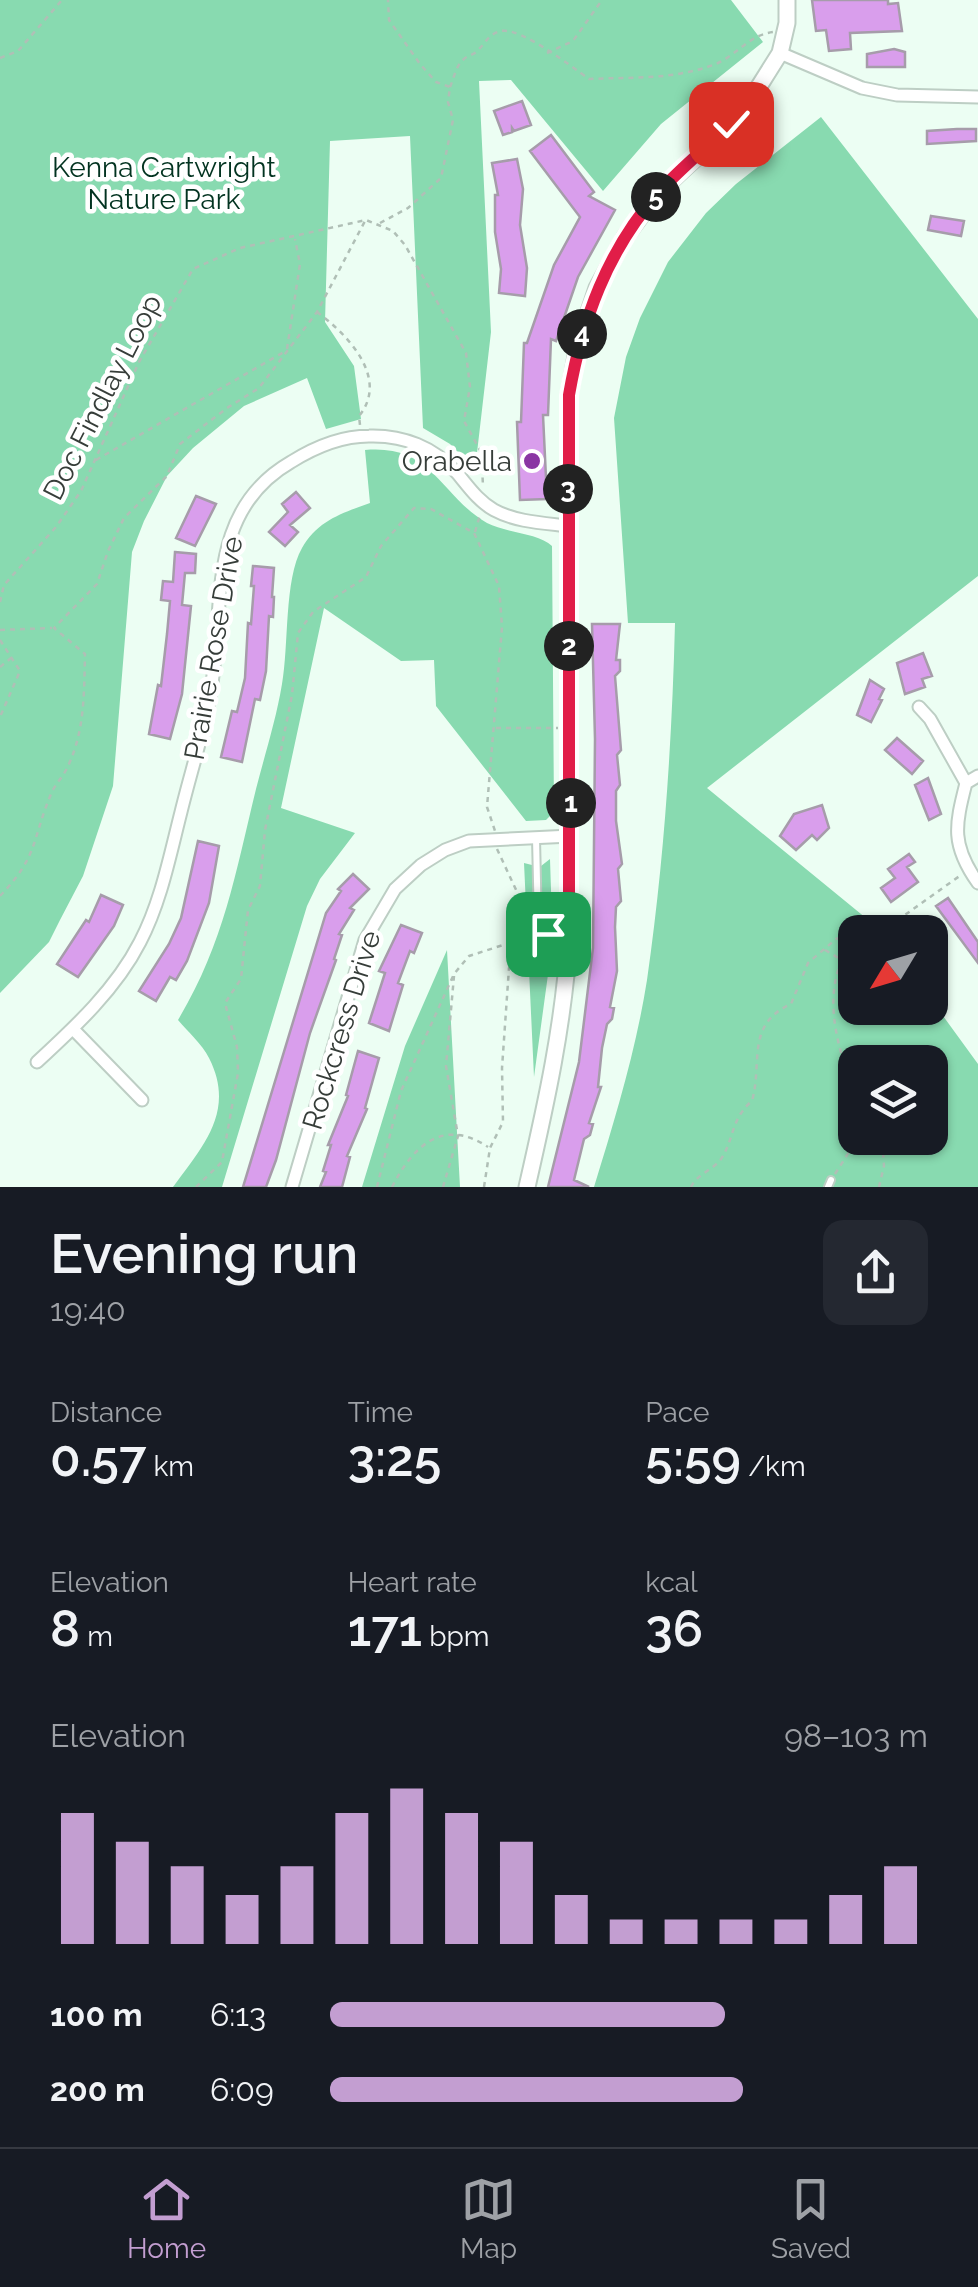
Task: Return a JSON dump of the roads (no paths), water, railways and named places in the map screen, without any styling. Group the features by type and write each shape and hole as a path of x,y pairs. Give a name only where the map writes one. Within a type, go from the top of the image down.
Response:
{"street":[{"path":"526,1187 552,1081 569,938 569,395 578,345 597,288 625,237 658,193 731,124 780,53 787,0"},
{"path":"780,53 862,88 897,94 978,97"},
{"name":"Prairie Rose Drive","path":"37,1062 73,1030 113,984 140,942 161,887 210,700 225,553 235,523 270,474 330,442 395,436 421,445 443,459 494,510 520,520 568,526"},
{"path":"919,708 930,719 966,783 957,819 960,858 978,883"},
{"path":"966,783 978,776"},
{"name":"Rockcress Drive","path":"292,1187 365,940 396,889 421,865 469,841 571,836"},
{"path":"73,1030 142,1100"}],"lane":[{"path":"536,836 538,925 548,934 569,938"}],"place":[{"name":"Orabella","path":"532,461"}],"park label":[{"name":"Kenna Cartwright Nature Park","path":"164,183"}]}
